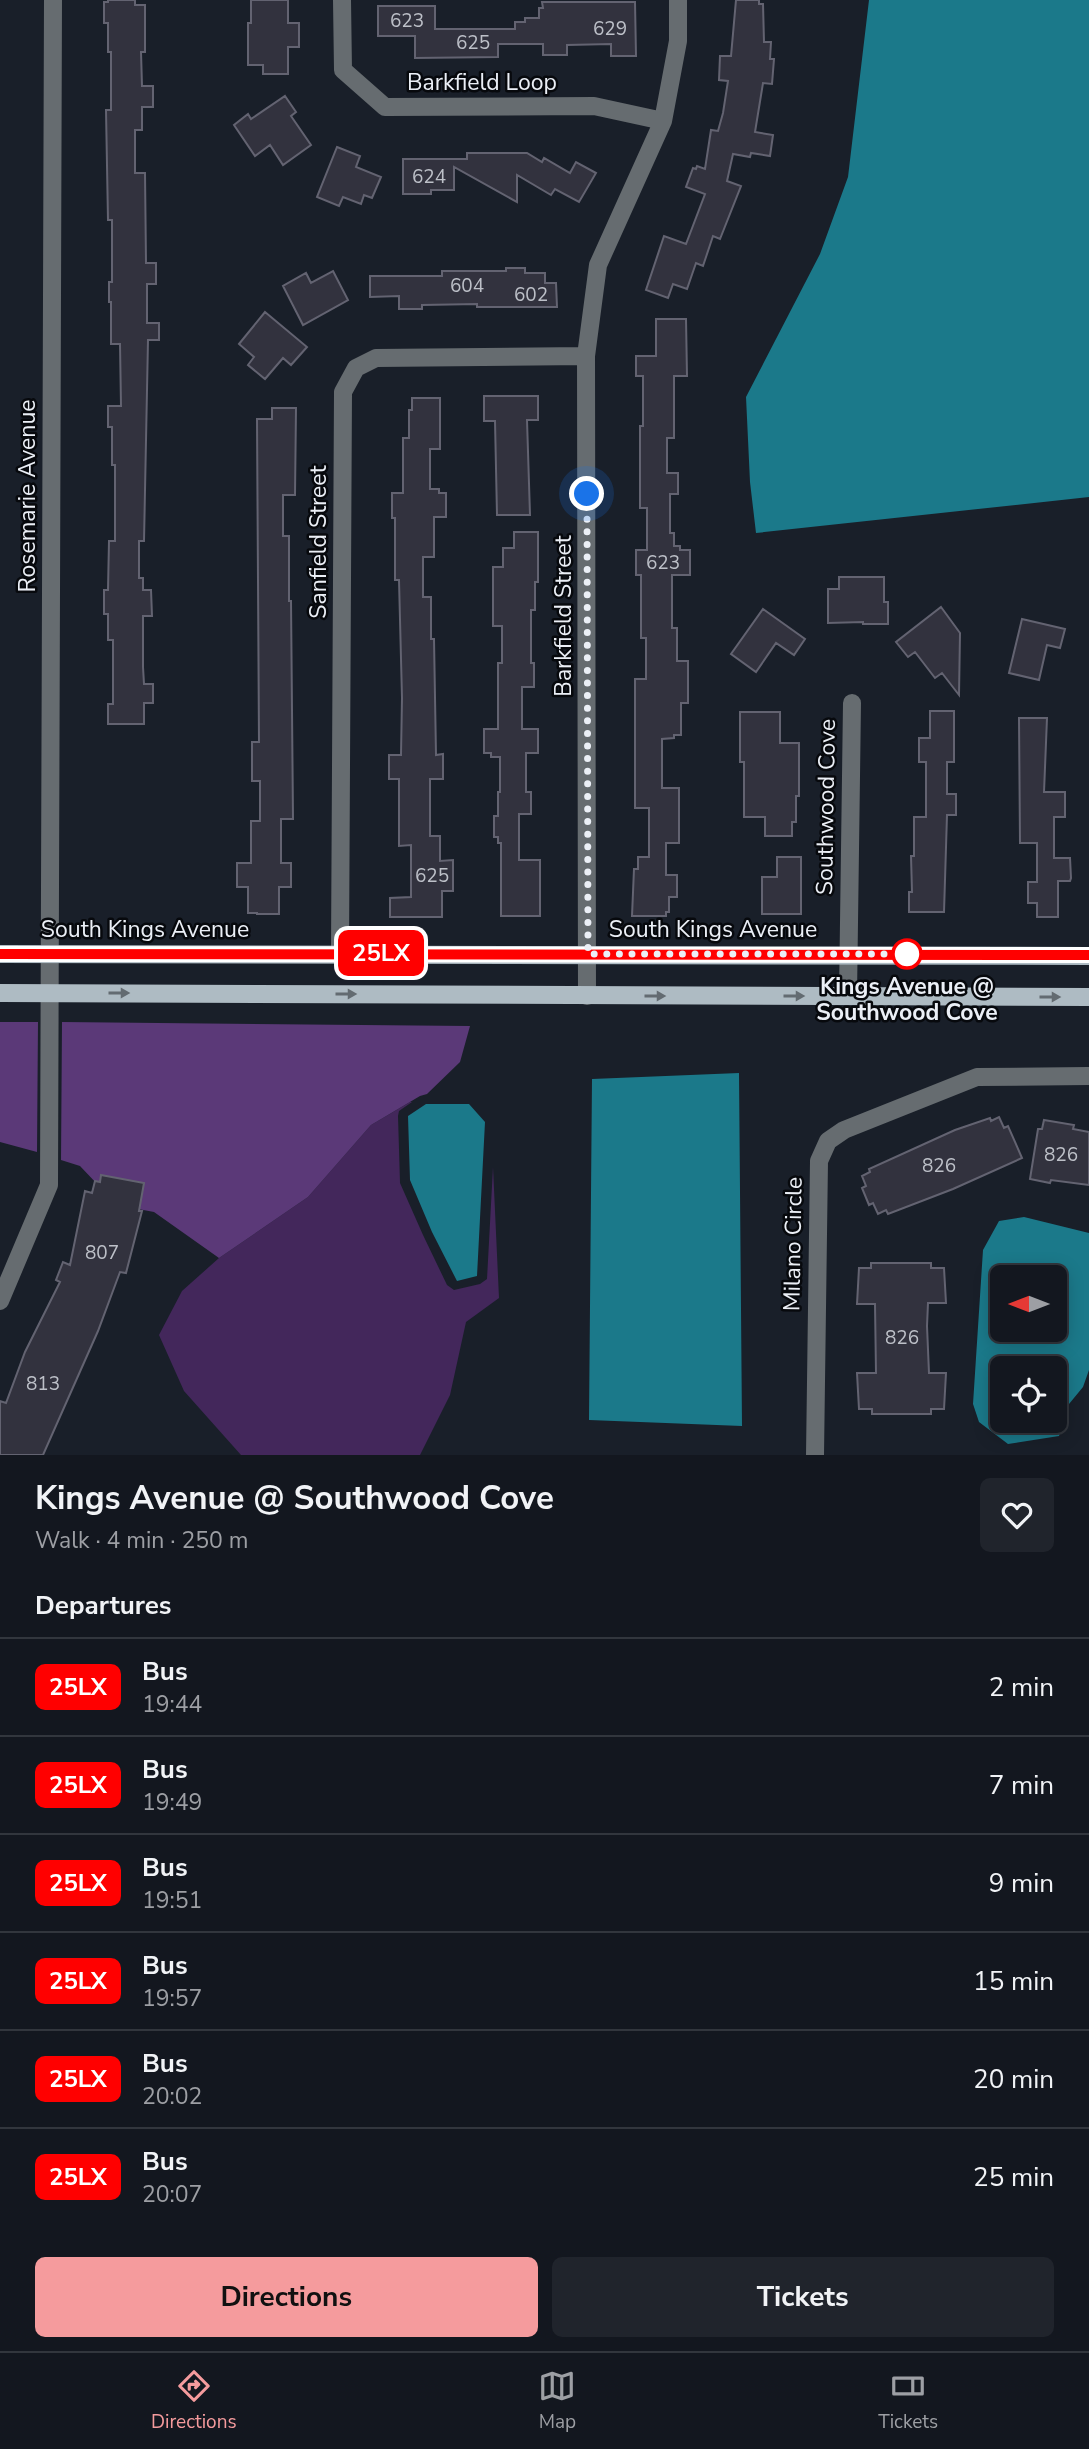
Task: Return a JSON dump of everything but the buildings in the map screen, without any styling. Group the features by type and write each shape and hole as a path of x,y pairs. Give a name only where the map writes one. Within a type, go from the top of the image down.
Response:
{"main road":[{"name":"South Kings Avenue","path":"0,954 1089,956"},
{"path":"0,993 1089,997"}],"street":[{"name":"Rosemarie Avenue","path":"0,1301 49,1185 53,0"},
{"name":"Barkfield Loop","path":"342,0 342,70 385,107 594,106 663,121"},
{"name":"Barkfield Street","path":"587,996 586,356 598,265 663,121 678,41 678,0"},
{"name":"Sanfield Street","path":"340,953 343,392 356,368 376,358 586,356"},
{"name":"Southwood Cove","path":"848,996 852,703"},
{"name":"Milano Circle","path":"815,1455 819,1161 828,1141 844,1130 977,1077 1089,1076"}],"shaded area":[{"path":"0,1022 38,1022 37,1152 0,1142"},
{"path":"62,1022 470,1026 460,1062 427,1094 371,1125 308,1197 219,1258 154,1212 117,1205 80,1166 61,1160"},
{"path":"410,1102 399,1111 398,1116 400,1183 447,1285 454,1290 480,1284 487,1279 493,1167 499,1298 466,1322 450,1395 420,1455 241,1455 184,1391 159,1335 182,1291 219,1258 308,1197 371,1125"}],"water":[{"path":"869,0 1089,0 1089,497 756,533 750,482 746,397 820,254 848,177"},
{"path":"739,1073 742,1426 589,1420 592,1079"},
{"path":"426,1104 469,1104 485,1122 477,1276 457,1281 410,1180 408,1116"},
{"path":"1024,1217 1089,1233 1089,1370 1083,1387 1067,1410 1067,1356 990,1356 990,1430 979,1422 973,1404 983,1250 999,1221"},
{"path":"994,1433 1060,1433 1059,1436 1008,1444"}],"bus line":[{"name":"25LX","path":"0,954 1089,955"}],"place":[{"name":"Kings Avenue @ Southwood Cove","path":"907,954"}],"route":[{"path":"587,494 588,954 907,954"}]}
